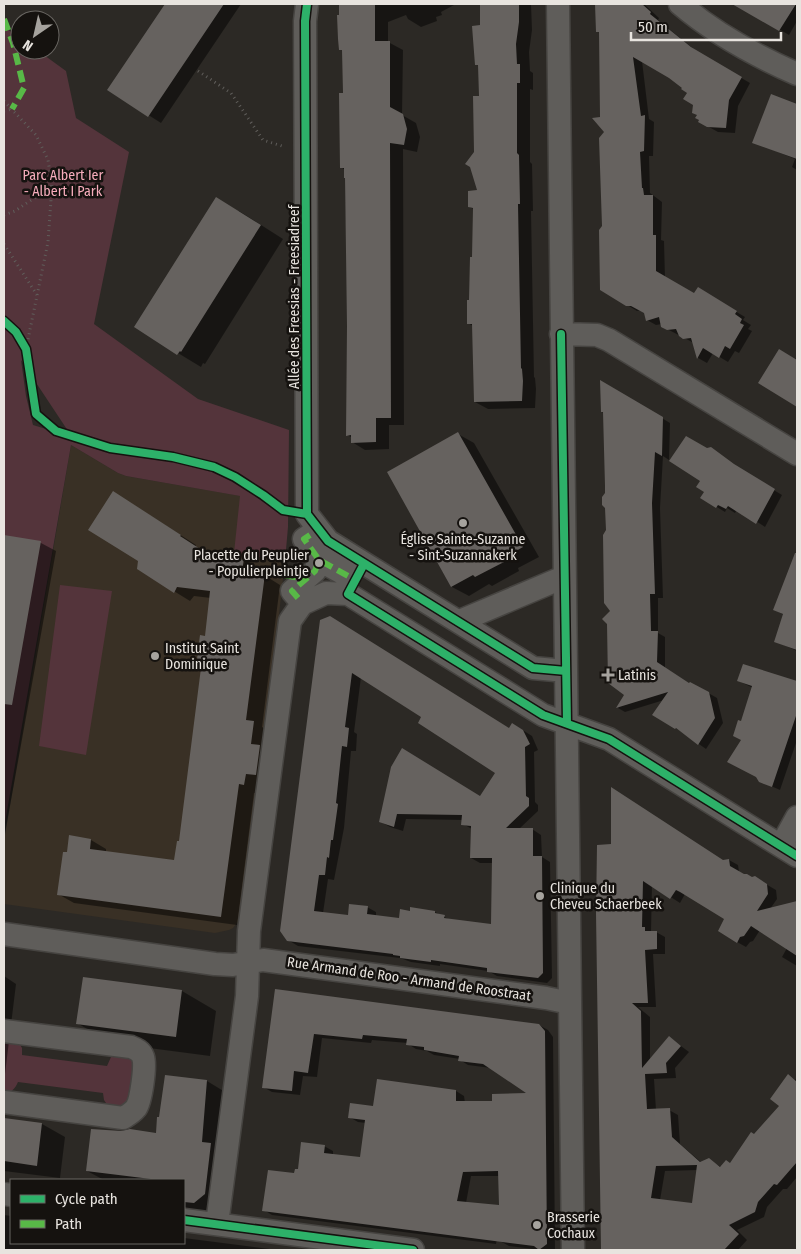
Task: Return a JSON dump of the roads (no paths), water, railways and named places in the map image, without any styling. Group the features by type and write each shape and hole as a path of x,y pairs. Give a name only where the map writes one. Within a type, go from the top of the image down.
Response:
{"street":[{"name":"Allée des Freesias - Freesiadreef","path":"307,4 305,21 307,514 353,578"},
{"path":"558,4 573,1250"},
{"path":"680,4 731,39 776,65 797,74"},
{"path":"561,334 598,335 609,340 797,454"},
{"path":"310,535 304,539 319,560 353,578 460,622 533,668 566,671"},
{"path":"296,584 315,571 319,560"},
{"path":"460,622 564,577"},
{"path":"353,578 543,715 609,738 789,851 797,817"},
{"path":"217,1224 247,996 249,930 290,621 302,604 353,578"},
{"name":"Rue Armand de Roo - Armand de Roostraat","path":"4,934 215,964 233,965 263,960 537,996 570,1003"},
{"path":"4,1030 131,1047 140,1051 144,1058 144,1067 139,1102 131,1114 123,1118 4,1102"},
{"path":"185,1220 413,1250"}],"place":[{"name":"Église Sainte-Suzanne - Sint-Suzannakerk","path":"463,523"},
{"name":"Placette du Peuplier - Populierpleintje","path":"319,563"},
{"name":"Institut Saint Dominique","path":"155,656"},
{"name":"Latinis","path":"608,675"},
{"name":"Clinique du Cheveu Schaerbeek","path":"540,896"},
{"name":"Brasserie Cochaux","path":"537,1225"}],"park label":[{"name":"Parc Albert Ier - Albert I Park","path":"63,184"}]}
